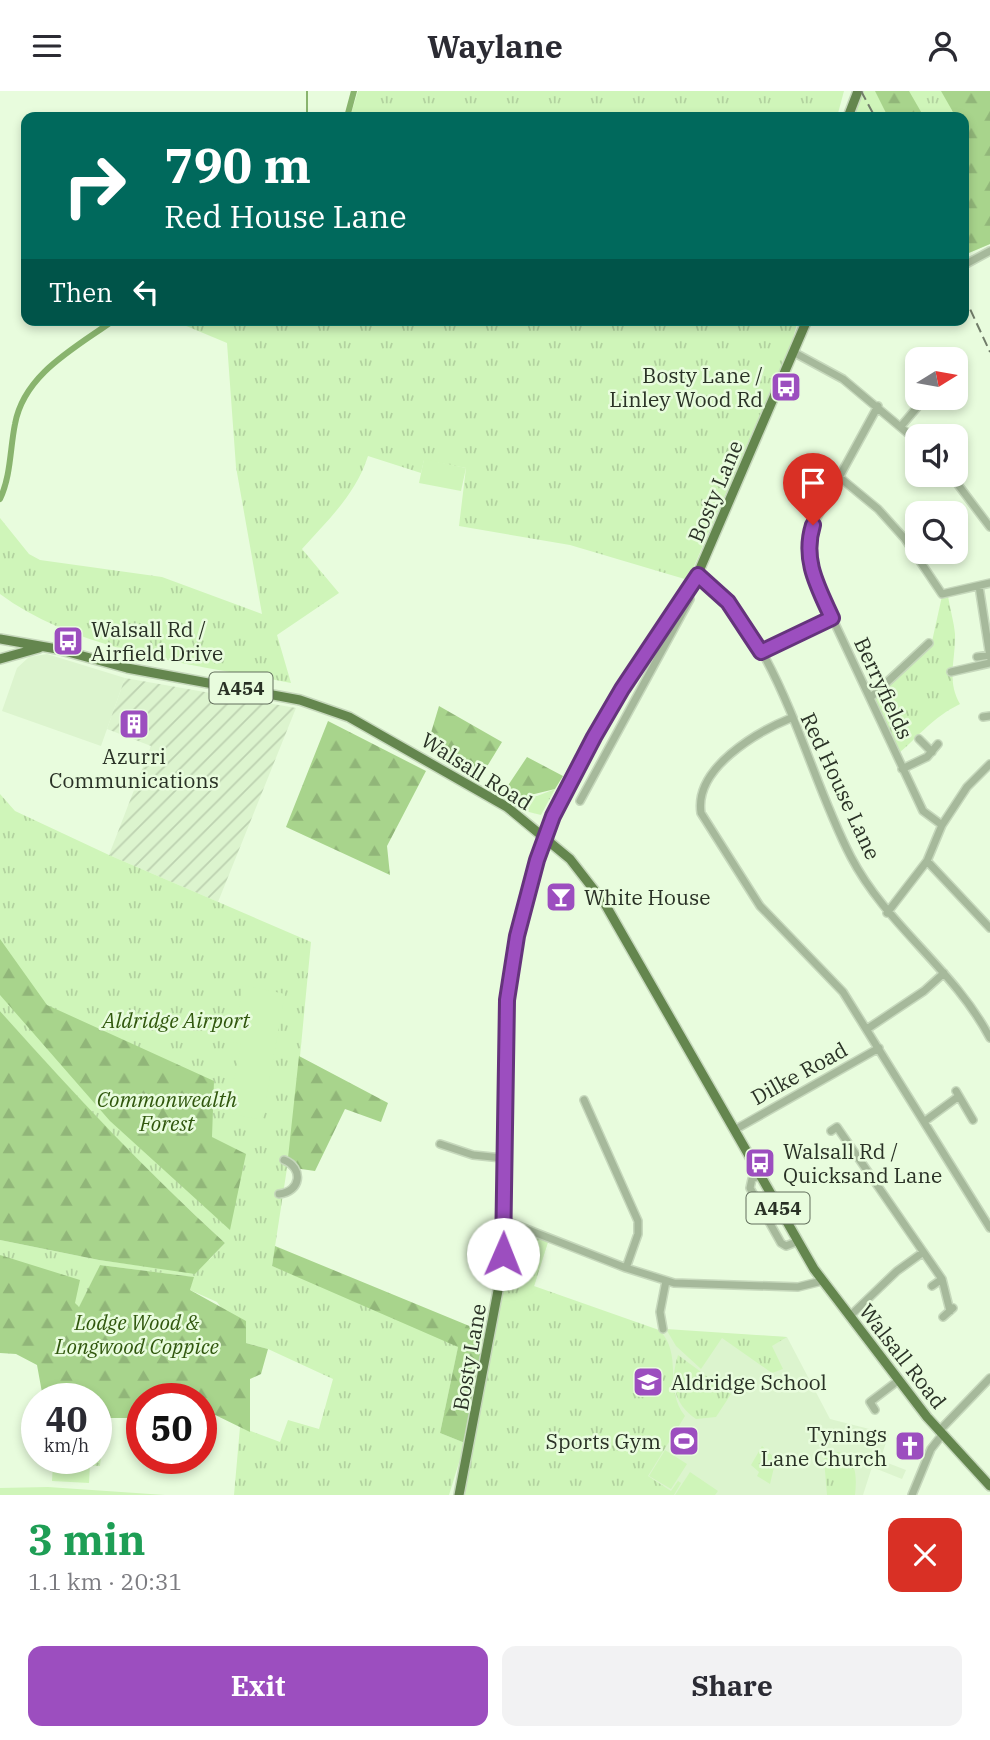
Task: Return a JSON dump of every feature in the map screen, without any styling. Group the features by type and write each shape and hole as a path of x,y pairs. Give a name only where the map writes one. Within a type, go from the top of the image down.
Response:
{"main road":[{"path":"850,112 858,91"},
{"name":"Bosty Lane","path":"459,1495 471,1446 500,1280 507,1000 517,936 544,836 594,737 622,689 698,575 805,326"},
{"path":"0,639 4,650 0,659"},
{"name":"Walsall Road","path":"0,639 326,708 377,731 481,790 544,836 570,859 605,904 736,1129 796,1242 822,1281 941,1433 990,1486"},
{"path":"0,659 40,647"}],"street":[{"path":"969,263 990,251"},
{"path":"795,353 843,379 905,428"},
{"name":"Berryfields","path":"878,406 838,476 808,541 813,577 923,811 942,824"},
{"path":"902,425 915,410"},
{"path":"838,476 878,509 905,539 942,594 990,583"},
{"path":"960,487 990,527"},
{"name":"Red House Lane","path":"698,575 728,602 761,652 851,857 887,913 944,973 975,1012 990,1038"},
{"path":"977,657 990,656 979,586"},
{"path":"580,801 584,787 611,745 691,599"},
{"path":"761,652 832,618"},
{"path":"870,698 929,643"},
{"path":"951,672 990,663"},
{"path":"791,718 750,738 724,760 701,799 701,813 760,906 832,979 867,1029 990,1227"},
{"path":"594,737 611,745"},
{"path":"919,739 932,752"},
{"path":"902,769 932,752 938,744"},
{"path":"887,913 927,861 942,824 967,787 990,764"},
{"path":"927,861 990,928"},
{"path":"867,1029 924,991 944,973"},
{"name":"Dilke Road","path":"736,1129 879,1048"},
{"path":"925,1121 958,1094 973,1120"},
{"path":"584,1100 585,1110 638,1221 638,1234 626,1268"},
{"path":"831,1131 836,1127 907,1235 942,1279 952,1309 943,1317"},
{"path":"440,1144 473,1155 502,1157"},
{"path":"279,1194 288,1193 295,1187 299,1175 296,1168 284,1160"},
{"name":"Walsall Road","path":"760,1175 750,1182 750,1188 782,1243 786,1246 796,1242"},
{"path":"503,1220 666,1281 750,1288 806,1287 822,1281"},
{"path":"850,1317 897,1271 922,1253"},
{"path":"932,1286 942,1279"},
{"path":"663,1329 660,1312 666,1281"},
{"path":"912,1495 931,1449 941,1433 990,1378"},
{"path":"876,1410 867,1405 899,1380"}],"shaded area":[{"path":"47,654 125,678 101,746 2,711 17,668 29,657"},
{"path":"125,678 296,708 218,902 109,855 151,746 107,729"},
{"name":"Aldridge School","path":"512,1230 548,1242 534,1287 651,1330 787,1337 830,1419 889,1434 880,1460 906,1470 902,1479 872,1467 863,1495 464,1495 506,1278"}],"green space":[{"path":"358,91 844,91 838,112 352,112"},
{"path":"863,91 990,91 990,244 969,253 969,112 855,112"},
{"path":"875,91 909,91 921,112 886,112"},
{"path":"941,91 990,91 990,244 969,253 969,112 953,112"},
{"path":"186,326 796,326 792,342 688,580 570,545 459,526 466,468 424,460 421,473 368,456 349,494 302,549 339,593 277,635 291,683 178,662 102,643 31,614 0,594 0,518 29,554 40,560 162,577 262,614 236,467 227,343"},
{"path":"424,459 466,468 461,491 419,483"},
{"path":"942,596 948,596 954,625 953,686 960,704 934,721 898,754 873,700 931,646"},
{"path":"439,706 502,742 480,778 427,746"},
{"path":"328,721 426,771 387,846 390,875 286,827"},
{"path":"527,757 563,776 555,789 514,799 503,793"},
{"path":"555,789 541,815 529,812 513,798 537,796"},
{"name":"Aldridge Airport","path":"0,794 15,811 109,855 311,942 293,1129 272,1266 459,1343 440,1433 465,1443 449,1495 234,1495 240,1427 280,1442 288,1420 319,1429 333,1379 268,1349 246,1343 217,1302 190,1290 193,1277 100,1265 79,1308 0,1255 0,1240 143,1266 209,1260 225,1243 109,1130 0,1011"},
{"name":"Commonwealth Forest","path":"0,939 47,1005 214,1081 212,1137 246,1154 230,1230 110,1121 0,995"},
{"path":"243,985 285,994 262,1120 227,1113 241,1044 233,1042"},
{"name":"Commonwealth Forest","path":"0,1011 110,1130 225,1243 195,1274 99,1260 0,1240"},
{"path":"299,1056 388,1103 381,1122 345,1109 315,1171 287,1167"},
{"path":"512,1230 548,1242 534,1286 659,1330 666,1339 671,1350 675,1394 685,1416 648,1476 671,1491 678,1481 681,1483 674,1495 464,1495 506,1278"},
{"path":"275,1246 484,1332 465,1443 440,1433 458,1347 272,1266"},
{"name":"Lodge Wood & Longwood Coppice","path":"0,1255 80,1280 75,1303 79,1307 100,1265 194,1277 190,1290 246,1321 246,1343 268,1349 261,1374 250,1379 250,1432 217,1416 217,1383 126,1383 126,1418 112,1418 112,1383 40,1383 37,1365 16,1354 0,1353"},
{"path":"666,1329 787,1337 772,1346 783,1369 772,1373 722,1338 701,1369 676,1346"},
{"path":"678,1355 731,1394 716,1417 696,1419 682,1406 674,1382"},
{"path":"762,1446 776,1459 770,1484 757,1476 759,1472 751,1465"},
{"path":"665,1450 687,1464 671,1489 649,1476"},
{"path":"838,1452 852,1463 856,1475 855,1495 827,1495 824,1459 827,1455"},
{"path":"690,1472 718,1491 715,1495 675,1495"},
{"path":"52,1474 90,1474 89,1483 52,1481"},
{"path":"48,1487 165,1495 0,1495 0,1488"}],"waterway":[{"path":"307,91 307,112"},
{"path":"348,112 354,91"},
{"path":"0,499 8,471 15,424 20,406 29,391 53,364 105,326"}],"railway":[{"path":"861,91 872,112"},
{"path":"969,307 990,352"}],"place":[{"name":"Bosty Lane / Linley Wood Rd","path":"786,387"},
{"name":"Walsall Rd / Airfield Drive","path":"68,641"},
{"name":"Azurri Communications","path":"134,724"},
{"name":"White House","path":"561,897"},
{"name":"Walsall Rd / Quicksand Lane","path":"760,1163"},
{"name":"Aldridge School","path":"648,1382"},
{"name":"Sports Gym","path":"684,1441"},
{"name":"Tynings Lane Church","path":"910,1446"}],"route":[{"path":"503,1254 502,1157 507,1000 517,936 544,836 594,737 622,689 698,575 717,589 728,602 761,652 832,618 813,577 808,558 808,541 813,525"}]}
